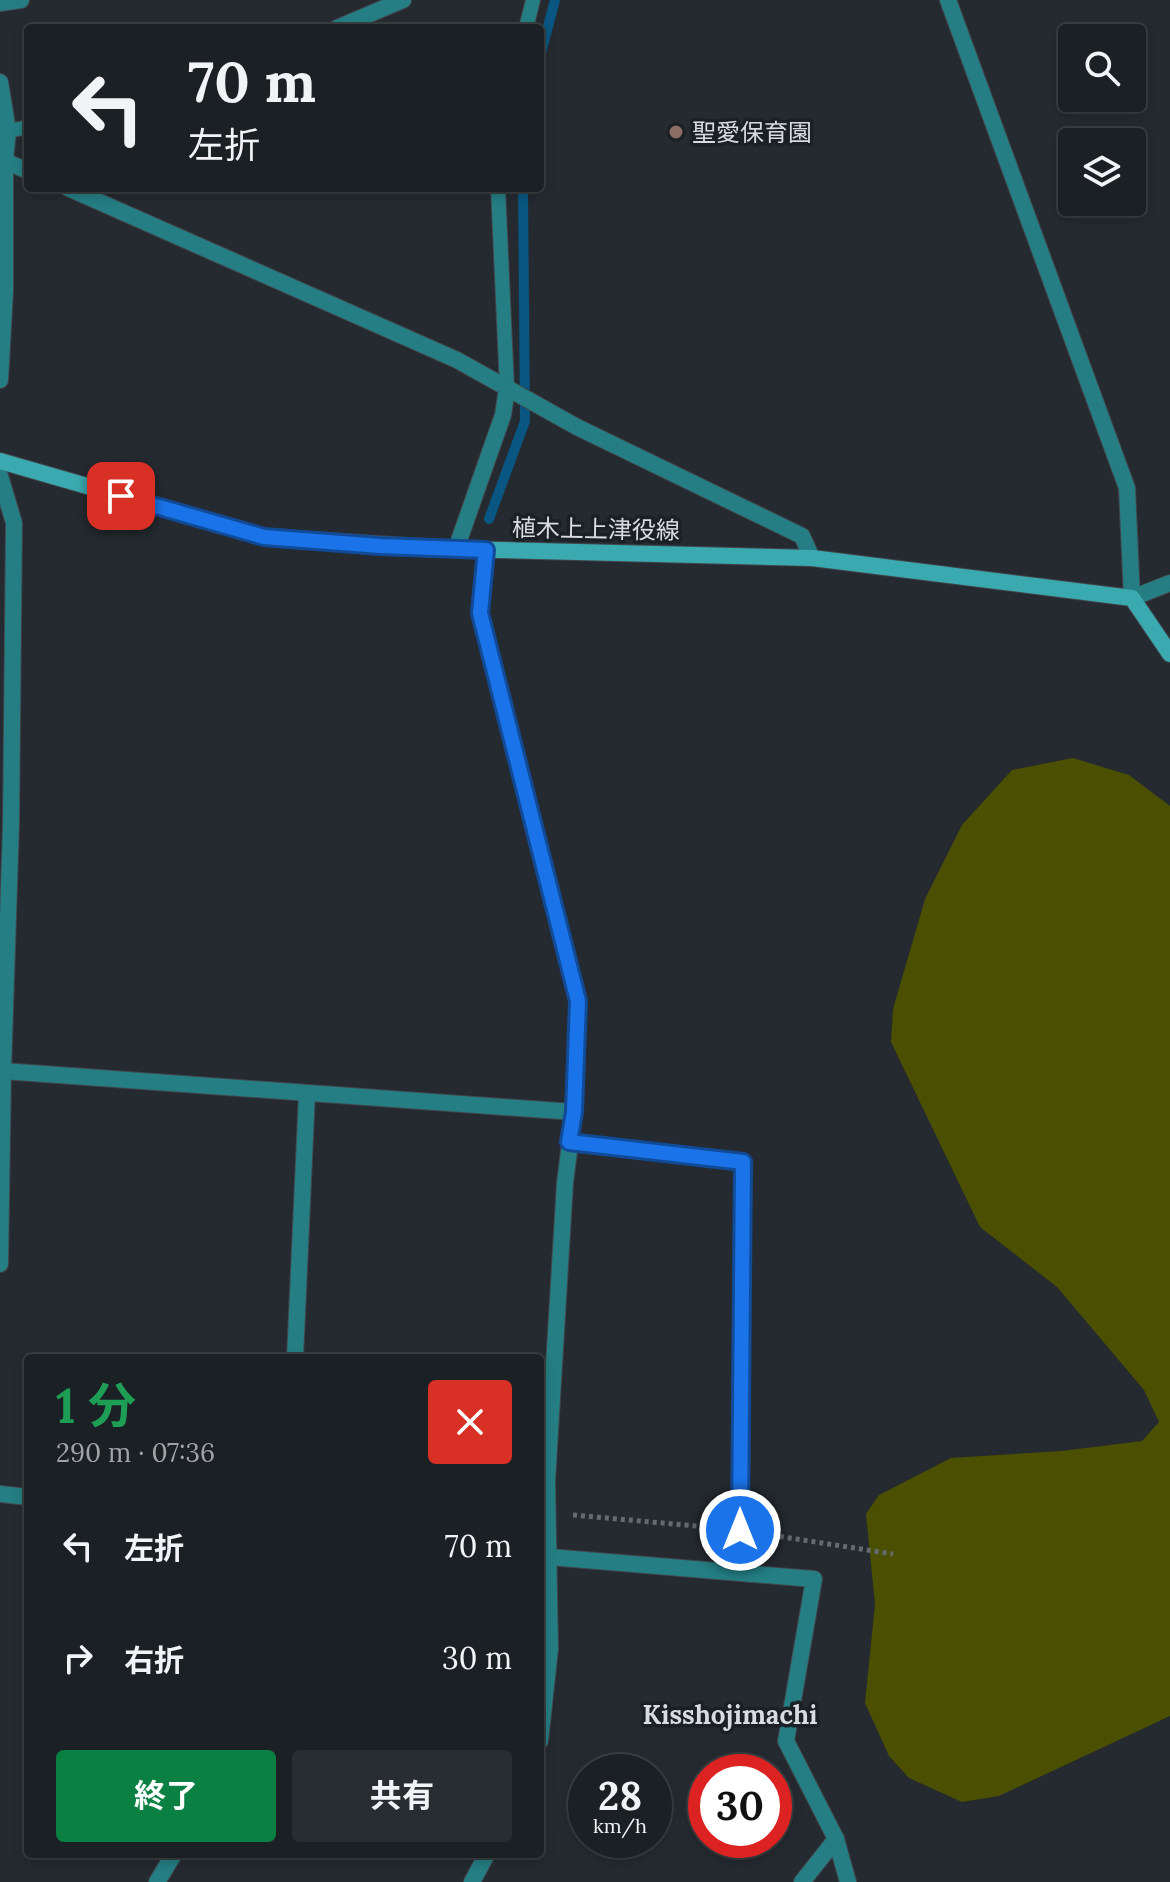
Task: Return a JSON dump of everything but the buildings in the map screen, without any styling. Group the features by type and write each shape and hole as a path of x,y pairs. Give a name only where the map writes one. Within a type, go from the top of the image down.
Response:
{"main road":[{"name":"植木上上津役線","path":"0,461 264,537 456,549 812,558 1132,598"},
{"path":"1132,598 1170,654"}],"street":[{"path":"0,3 21,0"},
{"path":"346,24 403,0"},
{"path":"948,0 1127,488 1132,598 1170,583"},
{"path":"0,82 8,131 3,160 5,291 0,380"},
{"path":"3,160 24,169"},
{"path":"77,192 457,360 577,427 802,536 812,558"},
{"path":"456,549 503,415 507,388"},
{"path":"0,476 14,523 5,824 0,1264"},
{"path":"486,550 480,613 578,1001 574,1112 569,1142 544,1468"},
{"path":"3,1071 574,1112"},
{"path":"295,1354 307,1093"},
{"path":"569,1142 743,1162 740,1573"},
{"path":"0,1494 24,1497"},
{"path":"544,1494 549,1557 550,1649 544,1704"},
{"path":"549,1557 814,1579 786,1741 836,1839 848,1882"},
{"path":"802,1882 836,1839"},
{"path":"157,1882 172,1858"},
{"path":"472,1882 485,1858"}],"lane":[{"path":"527,24 533,0"},
{"path":"8,131 24,128"},
{"path":"498,192 507,388"}],"shaded area":[{"path":"1073,758 1129,775 1170,806 1170,1716 999,1796 962,1802 909,1778 889,1756 865,1703 875,1604 866,1514 879,1495 951,1458 1061,1451 1142,1441 1159,1422 1144,1390 1057,1287 980,1227 891,1042 893,1009 925,899 962,825 1012,770"}],"waterway":[{"path":"544,42 555,0"},
{"path":"489,519 525,421 523,192"}],"place":[{"name":"聖愛保育園","path":"676,132"}],"district":[{"name":"Kisshojimachi","path":"730,1714"}],"route":[{"path":"121,496 264,537 486,550 480,613 578,1001 574,1112 569,1142 743,1162 740,1530"}]}
